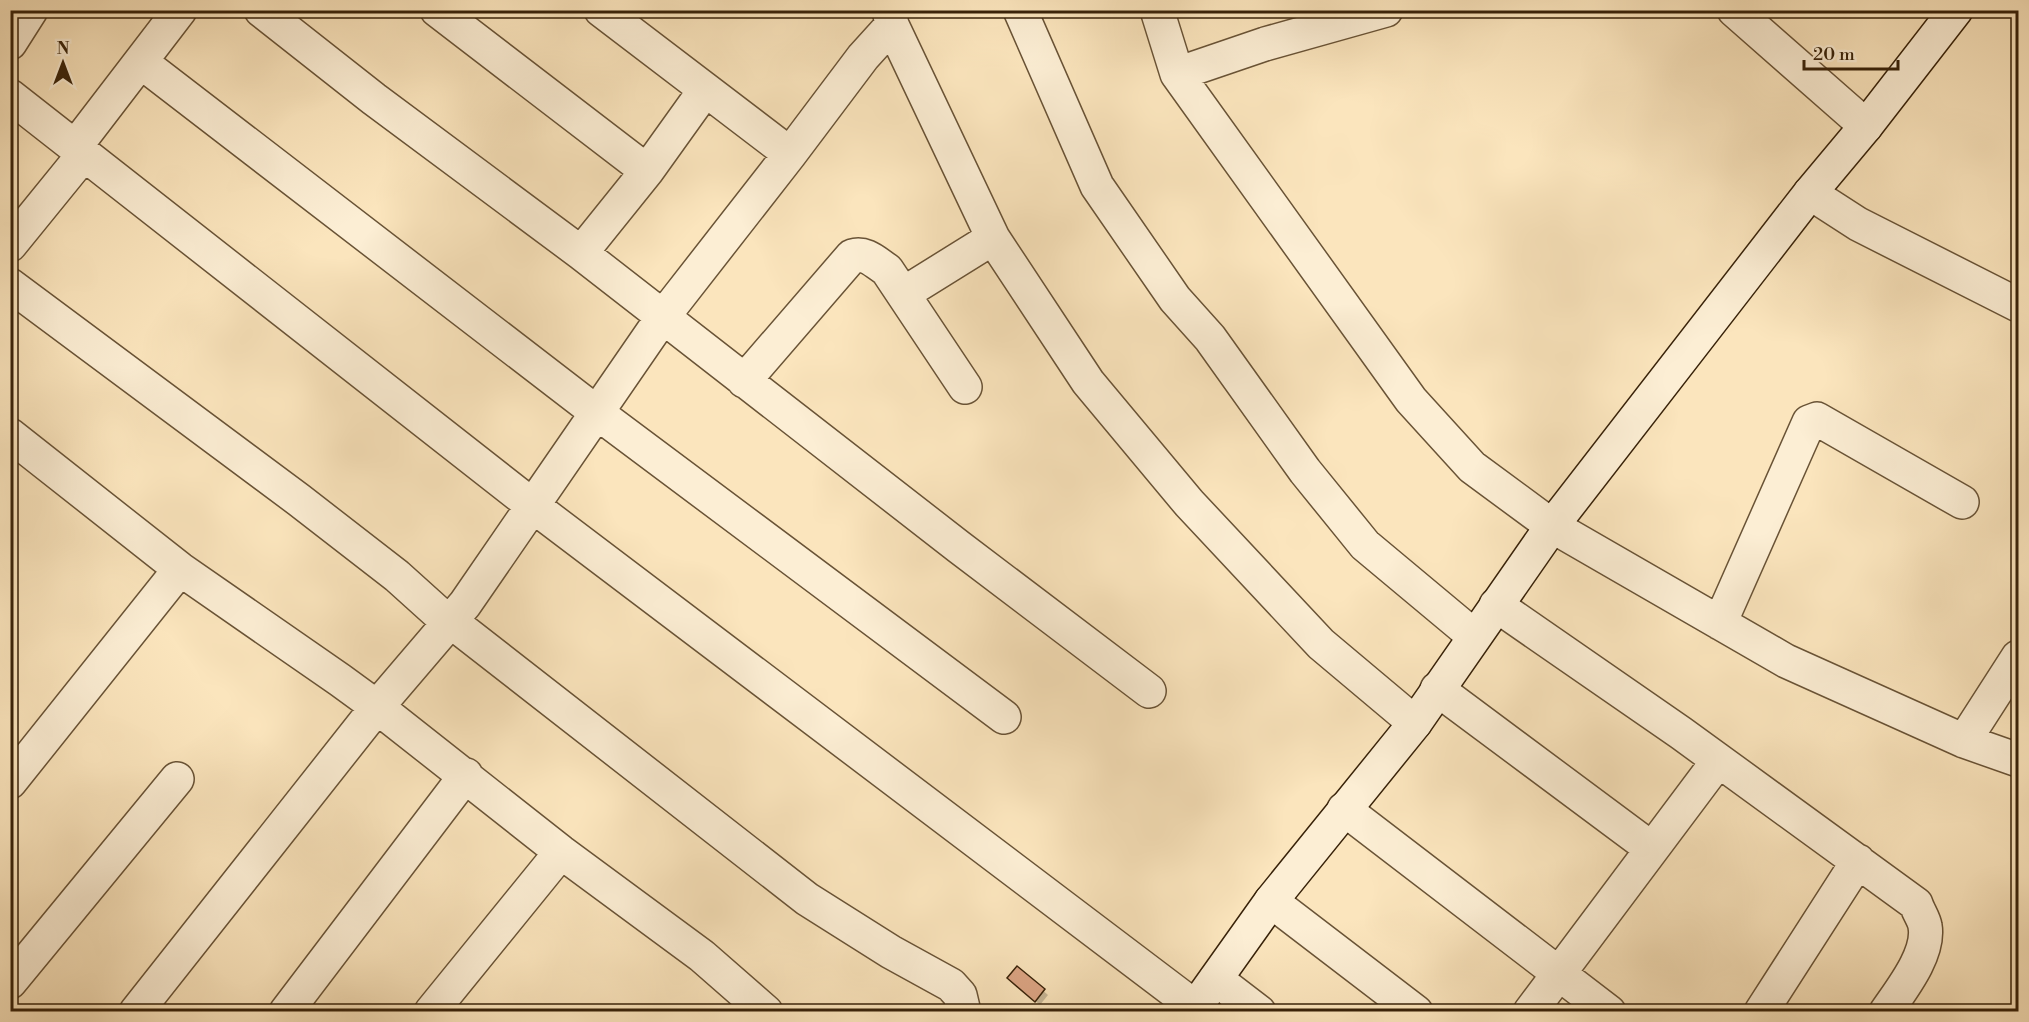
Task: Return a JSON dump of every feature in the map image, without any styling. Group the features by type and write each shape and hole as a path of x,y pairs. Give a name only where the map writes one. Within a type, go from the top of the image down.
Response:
{"street":[{"path":"10,43 31,10"},
{"path":"10,245 180,10"},
{"path":"261,10 374,99 582,253 662,318 1149,691"},
{"path":"437,10 647,171"},
{"path":"601,10 790,154"},
{"path":"1020,10 1097,186 1176,299 1210,338 1305,471 1365,544 1474,636"},
{"path":"1157,10 1177,74 1412,400 1472,467 1552,526 1786,661 1964,741 2019,760"},
{"path":"1177,74 1265,44 1386,10"},
{"path":"10,96 533,506 1194,1009 1270,901 1415,723 1552,526 1810,193 1866,126 1956,10"},
{"path":"1747,15 1866,126"},
{"path":"136,1011 377,707 465,604 662,318 790,154 891,18 993,238 1088,382 1189,503 1321,644 1415,723"},
{"path":"141,62 596,412 1004,717"},
{"path":"582,253 647,171 705,90"},
{"path":"1810,193 1858,224 2019,305"},
{"path":"903,294 993,238"},
{"path":"744,381 852,256 859,254 870,257 886,270 964,387"},
{"path":"10,285 317,514 397,576 448,622 462,630 807,899 891,952 951,985 960,995 964,1011"},
{"path":"1720,623 1809,422 1817,419 1962,502"},
{"path":"10,435 180,569 377,707 561,852 702,956 766,1011"},
{"path":"10,782 180,569"},
{"path":"1496,605 1916,904 1925,926 1924,943 1914,971 1886,1011"},
{"path":"1964,741 2019,657"},
{"path":"1437,689 1652,849"},
{"path":"1530,1011 1718,761"},
{"path":"286,1011 466,775"},
{"path":"10,982 177,779"},
{"path":"1344,809 1609,1011"},
{"path":"431,1011 561,852"},
{"path":"1761,1011 1858,861"},
{"path":"1270,901 1416,1011"},
{"path":"1216,979 1259,1011"}],"building":[{"path":"1017,966 1045,989 1035,1002 1007,978"}]}
